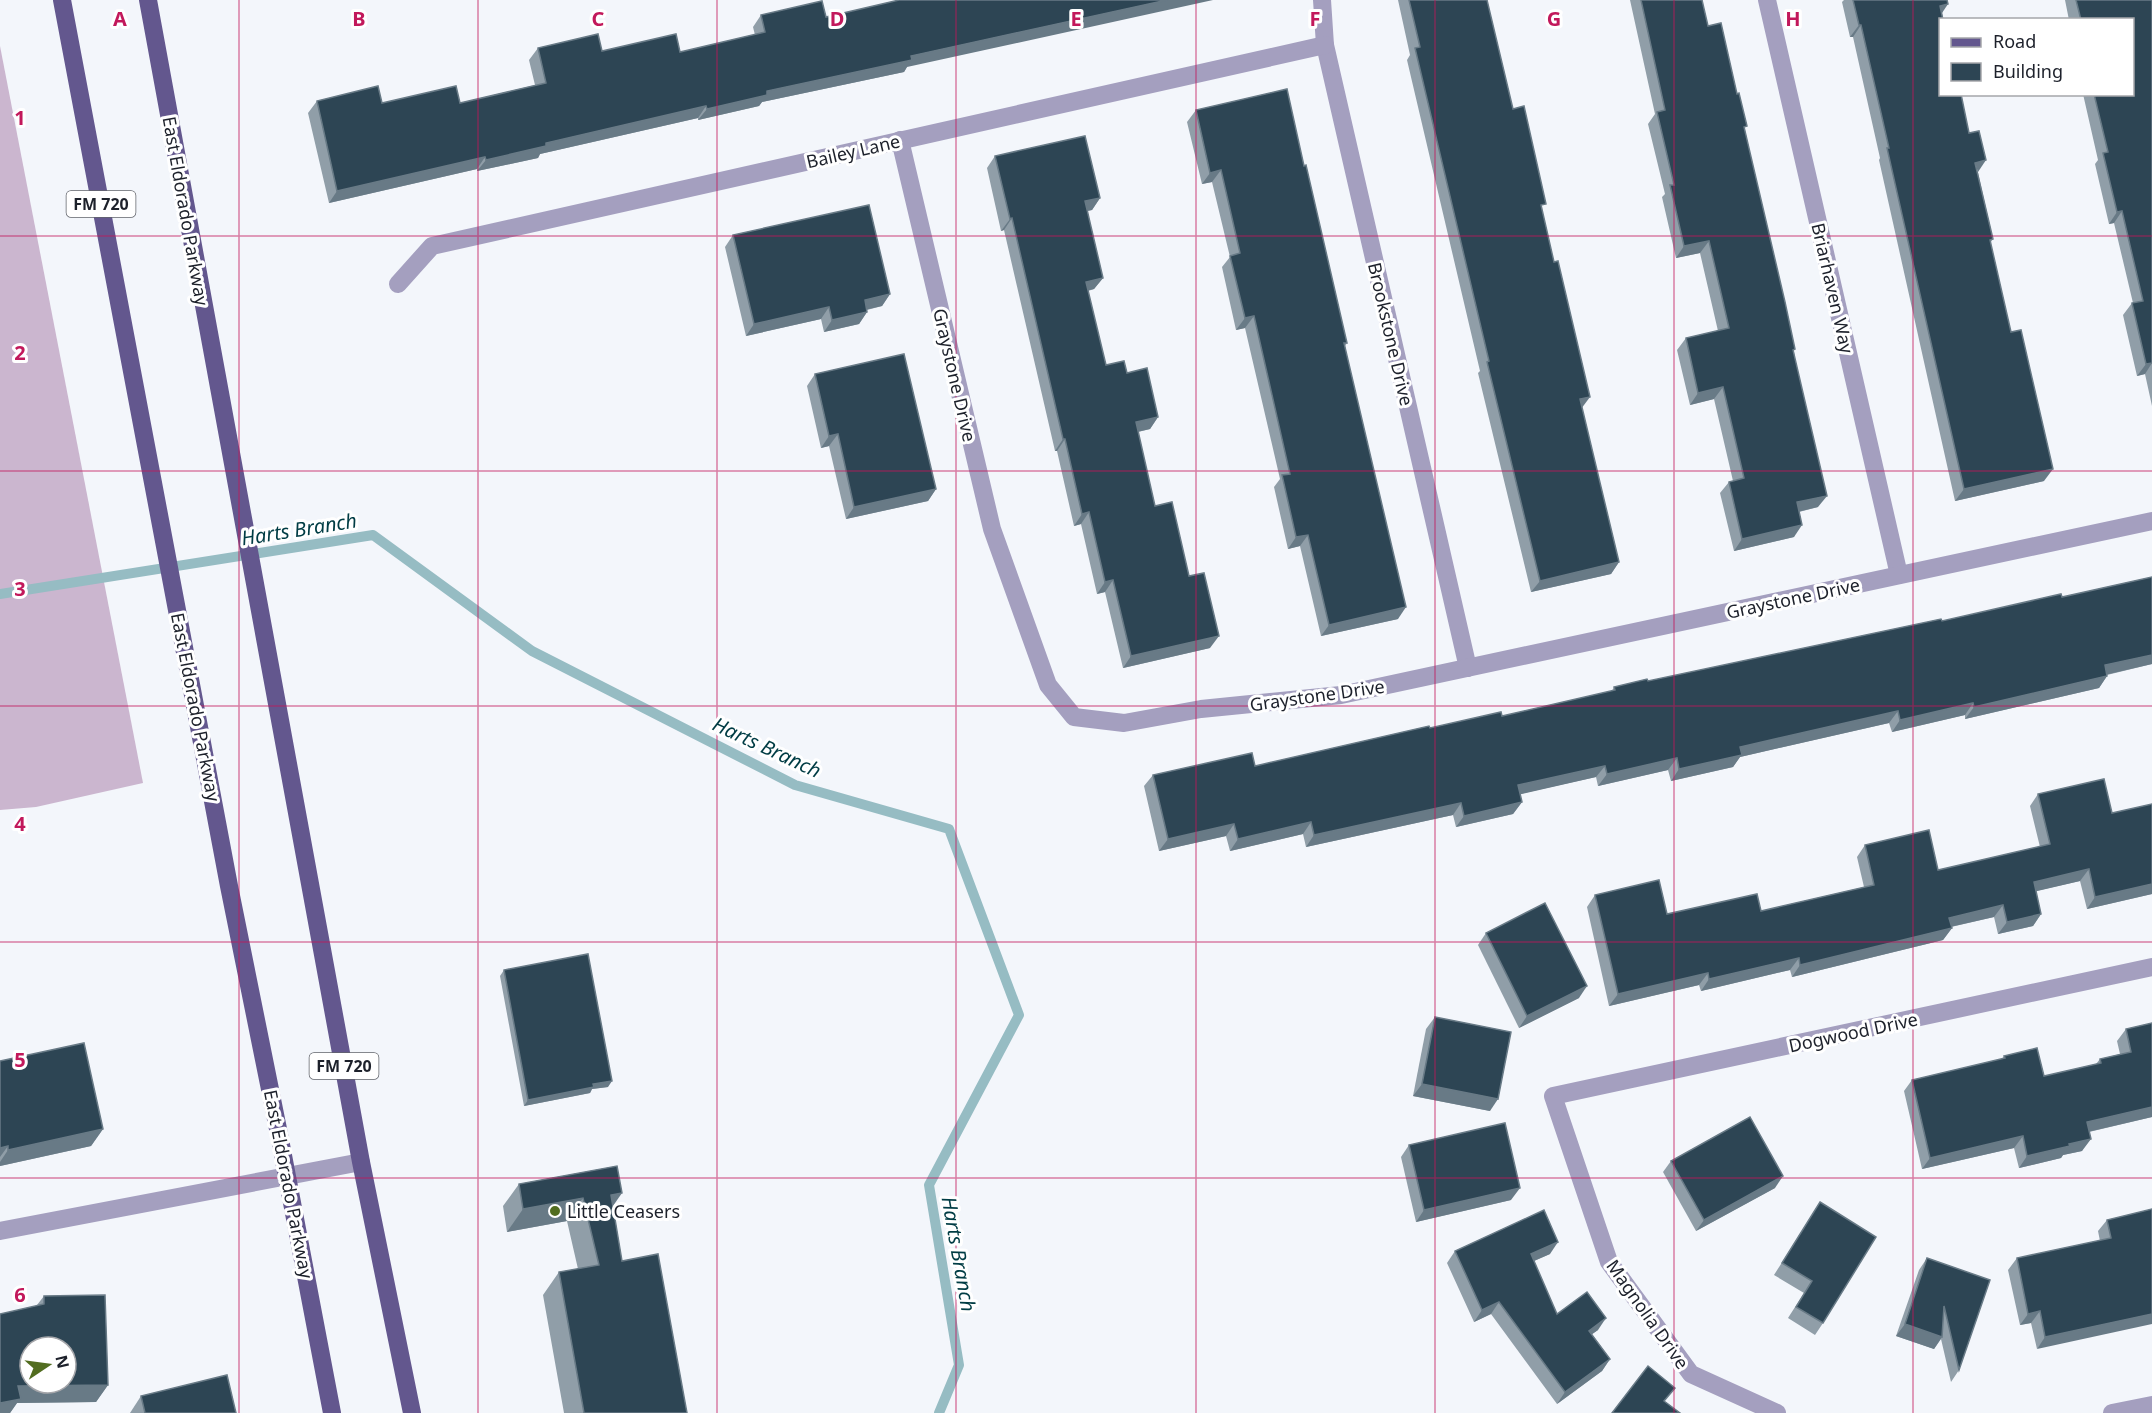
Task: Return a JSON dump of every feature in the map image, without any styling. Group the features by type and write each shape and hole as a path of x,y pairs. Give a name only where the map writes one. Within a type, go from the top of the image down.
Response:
{"main road":[{"name":"East Eldorado Parkway","path":"62,0 229,886 288,1176 332,1413"},
{"name":"East Eldorado Parkway","path":"148,0 361,1162 412,1413"}],"street":[{"name":"Brookstone Drive","path":"1322,0 1324,45 1468,668"},
{"name":"Briarhaven Way","path":"1767,0 1899,575"},
{"name":"Bailey Lane","path":"398,284 432,246 1324,45"},
{"name":"Graystone Drive","path":"900,140 992,529 1048,685 1074,717 1124,723 1201,710 1341,695 2152,520"},
{"name":"Dogwood Drive","path":"1553,1096 2152,967"},
{"name":"Magnolia Drive","path":"1553,1096 1609,1262 1690,1374 1777,1413"},
{"path":"0,1231 361,1162"},
{"path":"2112,1413 2152,1405"}],"shaded area":[{"path":"0,46 143,783 36,807 0,810"}],"building":[{"path":"899,0 1167,0 911,56 912,60 767,91 767,95 707,109 706,106 546,143 546,146 486,160 485,157 337,191 317,101 378,86 382,103 456,86 460,103 546,83 538,48 598,34 602,51 676,34 680,52 765,32 761,15 822,1 826,17"},
{"path":"1409,0 1487,0 1513,109 1524,106 1546,204 1541,205 1554,262 1558,261 1590,397 1580,399 1619,562 1540,581 1415,48 1420,47"},
{"path":"1641,0 1702,0 1708,26 1721,23 1737,94 1739,93 1747,126 1744,127 1827,496 1797,502 1802,525 1742,539 1729,482 1744,478 1723,387 1698,393 1686,338 1729,328 1709,241 1684,246 1670,185 1674,185 1657,112 1665,110"},
{"path":"1853,0 1947,0 1948,4 1940,6 1943,18 1939,18 1939,96 1961,96 1969,133 1979,131 1986,160 1975,163 1993,239 1990,240 2011,332 2021,330 2053,469 1964,489 1887,148 1889,148 1861,25 1859,25"},
{"path":"2076,0 2152,0 2152,363 2146,364 2132,303 2143,301 2122,211 2117,212 2103,153 2108,152 2094,96 2134,96 2134,18 2080,18"},
{"path":"1287,89 1406,607 1329,625 1308,535 1296,537 1282,475 1290,474 1254,316 1245,318 1230,256 1240,253 1221,170 1210,173 1196,110"},
{"path":"1085,136 1100,198 1085,201 1103,278 1086,282 1106,365 1124,361 1127,373 1147,368 1158,417 1136,422 1155,506 1172,502 1189,576 1204,573 1219,636 1131,656 1113,580 1105,582 1089,512 1082,514 1012,218 1010,219 995,156"},
{"path":"869,205 890,294 865,300 867,312 832,320 829,307 754,324 733,235"},
{"path":"904,354 936,489 854,507 838,434 829,436 815,374"},
{"path":"2152,577 2152,655 2105,665 2107,676 1974,707 1973,703 1900,720 1898,711 1740,747 1742,755 1679,769 1677,758 1607,774 1605,766 1518,785 1522,802 1464,816 1461,803 1314,835 1311,822 1238,839 1234,824 1168,839 1153,775 1252,753 1255,766 1429,726 1430,728 1501,712 1502,716 1615,690 1614,687 1647,679 1648,681"},
{"path":"2104,779 2112,813 2152,804 2152,884 2095,897 2089,869 2034,882 2041,914 2007,922 2003,905 1949,918 1952,928 1800,965 1799,958 1709,979 1708,973 1618,994 1595,895 1659,880 1667,914 1757,894 1761,911 1874,885 1865,845 1929,830 1938,870 2050,844 2038,794"},
{"path":"1545,903 1587,986 1527,1016 1486,933"},
{"path":"588,954 612,1081 593,1084 594,1087 528,1100 504,970"},
{"path":"1435,1017 1511,1032 1498,1099 1422,1084"},
{"path":"2152,1023 2152,1107 2087,1122 2091,1139 2027,1156 2023,1136 1930,1158 1912,1080 2037,1048 2044,1076 2101,1063 2100,1059 2131,1052 2126,1029"},
{"path":"84,1043 103,1129 8,1150 8,1146 0,1148 0,1061"},
{"path":"1750,1117 1783,1176 1704,1220 1671,1161"},
{"path":"1505,1123 1520,1188 1424,1210 1409,1145"},
{"path":"617,1166 622,1193 611,1195 622,1261 658,1254 687,1413 584,1413 559,1272 599,1265 583,1198 523,1209 519,1184"},
{"path":"1820,1202 1876,1237 1823,1323 1796,1307 1812,1281 1782,1263"},
{"path":"2152,1209 2152,1314 2045,1337 2040,1311 2028,1314 2017,1258 2111,1238 2107,1220"},
{"path":"1544,1210 1558,1242 1531,1254 1557,1314 1587,1292 1606,1318 1589,1331 1610,1359 1565,1392 1499,1302 1482,1310 1455,1251"},
{"path":"1927,1258 1990,1280 1959,1370 1944,1306 1942,1337 1905,1324"},
{"path":"105,1295 108,1385 78,1385 78,1335 18,1335 18,1395 21,1399 0,1403 0,1314 44,1304 44,1296"},
{"path":"1648,1366 1675,1388 1664,1401 1680,1413 1612,1413"},
{"path":"227,1375 236,1413 145,1413 141,1396"}],"waterway":[{"name":"Harts Branch","path":"0,594 373,535 532,651 795,785 949,829 1019,1015 929,1185 959,1365 939,1413"}],"place":[{"name":"Little Ceasers","path":"555,1211"}]}
